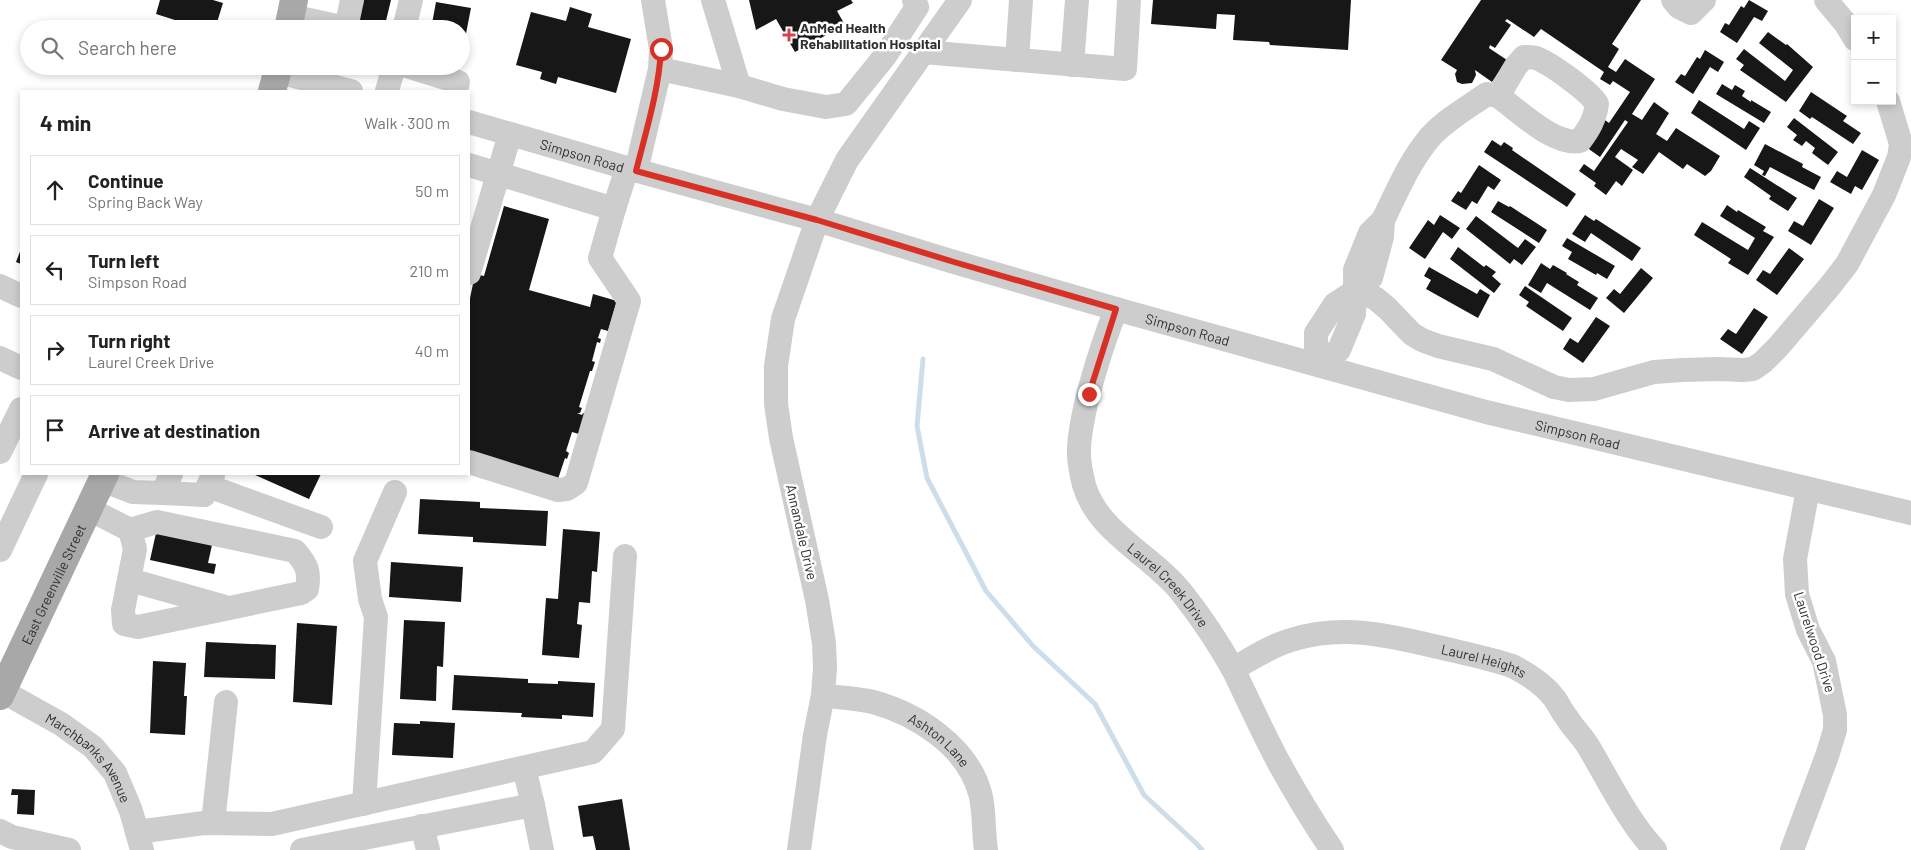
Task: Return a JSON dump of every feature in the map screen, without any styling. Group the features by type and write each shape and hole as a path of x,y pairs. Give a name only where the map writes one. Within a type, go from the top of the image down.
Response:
{"main road":[{"name":"East Greenville Street","path":"1,693 104,477"}],"street":[{"path":"348,20 352,0"},
{"path":"406,20 411,0"},
{"path":"470,462 558,490 567,489 576,483 628,301 600,258 614,209 632,169 660,68 661,49 654,0"},
{"path":"713,0 738,86"},
{"path":"660,68 826,108 846,104 885,56 917,7 914,0"},
{"name":"Annandale Drive","path":"799,850 815,735 823,695 824,643 781,438 776,366 783,319 817,220 848,160 960,0"},
{"path":"1017,60 1021,0"},
{"path":"1072,65 1077,0"},
{"path":"923,52 1125,69 1129,0"},
{"path":"1673,0 1679,7 1691,13 1704,0"},
{"path":"1826,0 1851,32"},
{"path":"291,15 312,20"},
{"path":"387,90 391,75"},
{"path":"436,75 458,82 456,90"},
{"path":"276,76 346,90"},
{"path":"1354,291 1371,278 1382,237 1383,220 1405,175 1431,136 1452,117 1487,94 1498,96"},
{"path":"1354,291 1375,298 1412,334 1422,340 1438,346 1493,359 1562,389 1594,389 1654,372 1753,369 1778,347 1847,264 1884,195 1899,157 1901,144 1889,105"},
{"name":"Simpson Road","path":"470,122 817,220 1116,309 1486,412 1911,513"},
{"path":"470,270 510,134"},
{"path":"470,165 614,209"},
{"path":"0,286 20,296"},
{"path":"1316,364 1339,350 1354,314 1354,291"},
{"name":"Laurel Creek Drive","path":"1116,309 1089,394 1081,429 1079,449 1084,487 1092,504 1114,532 1143,554 1181,591 1232,669 1280,764 1332,850"},
{"path":"0,358 20,368"},
{"path":"0,452 20,411"},
{"path":"0,550 36,475"},
{"path":"104,477 133,492 167,483 204,495 211,480 321,527"},
{"name":"Laurelwood Drive","path":"1792,850 1835,730 1834,702 1824,661 1808,630 1797,594 1795,559 1808,489"},
{"path":"364,804 376,617 370,599 365,561 395,492"},
{"path":"89,509 130,530 157,522 295,551 305,562 309,576 307,589 301,593 138,627 124,624 123,610 130,580 134,549 130,530"},
{"path":"140,841 213,823 272,824 593,752 613,729 625,556"},
{"path":"130,580 226,608"},
{"name":"Laurel Heights","path":"1232,669 1289,640 1315,634 1342,631 1386,636 1512,666 1528,674 1555,699 1567,719 1587,744 1611,788 1646,840 1655,850"},
{"name":"Marchbanks Avenue","path":"1,693 61,724 93,747 115,773 131,811 140,841"},
{"name":"Ashton Lane","path":"823,695 871,702 889,707 921,723 950,745 966,762 978,786 986,850"},
{"path":"213,823 226,702"},
{"path":"524,768 542,850"},
{"path":"302,850 359,844 422,826 533,805"},
{"path":"422,826 428,850"},
{"path":"0,831 12,836 69,850"}],"building":[{"path":"160,0 213,0 223,3 218,20 175,20 156,14"},
{"path":"360,0 391,0 386,20 356,20"},
{"path":"749,0 851,0 853,3 837,11 845,25 795,52 776,19 756,30"},
{"path":"1153,0 1351,0 1348,50 1270,45 1269,42 1233,40 1235,15 1217,14 1216,29 1151,24"},
{"path":"1481,0 1641,0 1612,44 1619,49 1608,67 1616,72 1625,59 1655,79 1632,114 1642,120 1654,102 1669,113 1656,134 1667,141 1676,128 1720,156 1711,171 1705,176 1687,164 1683,169 1659,152 1643,174 1632,167 1638,160 1621,149 1615,157 1633,170 1622,186 1616,181 1606,195 1594,186 1596,183 1579,171 1584,164 1594,171 1628,122 1625,120 1600,157 1579,142 1598,115 1609,123 1630,92 1613,81 1610,85 1600,79 1604,72 1541,29 1534,37 1507,19 1505,21 1511,25 1495,48 1490,45 1489,48 1507,60 1492,82 1475,70 1476,75 1472,83 1462,84 1457,82 1455,74 1457,70 1441,60"},
{"path":"1749,0 1768,11 1762,21 1754,17 1737,43 1720,32 1725,23 1729,25 1741,6 1744,8"},
{"path":"436,2 471,8 469,20 433,20"},
{"path":"570,7 592,14 588,27 631,39 616,93 558,77 556,84 540,79 542,72 516,65 531,12 566,21"},
{"path":"1768,32 1787,44 1813,67 1786,102 1740,70 1744,65 1736,59 1744,49 1785,81 1793,70 1759,43"},
{"path":"1705,50 1724,62 1718,72 1710,67 1693,94 1675,82 1681,74 1685,76 1697,57 1700,59"},
{"path":"1722,84 1732,90 1735,85 1745,91 1742,96 1771,112 1764,123 1716,94"},
{"path":"1811,92 1847,116 1843,121 1861,133 1853,144 1812,117 1810,119 1799,111"},
{"path":"1699,100 1744,129 1749,121 1760,128 1746,150 1691,113"},
{"path":"1794,118 1838,152 1828,165 1812,153 1815,148 1806,141 1802,146 1793,140 1797,135 1787,127"},
{"path":"1492,140 1501,146 1504,142 1513,148 1512,150 1576,194 1567,207 1484,152"},
{"path":"1765,144 1803,164 1802,167 1821,177 1814,190 1770,167 1765,176 1762,175 1764,171 1754,165"},
{"path":"1862,150 1879,160 1862,190 1855,186 1851,194 1830,182 1837,171 1847,177"},
{"path":"1479,165 1501,180 1494,190 1488,186 1477,204 1472,201 1466,210 1451,201 1458,191 1461,193"},
{"path":"1750,168 1797,198 1788,211 1769,199 1771,196 1744,177"},
{"path":"1819,199 1834,208 1811,245 1788,231 1794,221 1803,226"},
{"path":"1498,201 1510,206 1547,230 1539,243 1491,212"},
{"path":"1727,205 1766,227 1763,231 1774,237 1748,275 1728,263 1731,259 1694,235 1702,222 1748,250 1755,238 1720,216"},
{"path":"504,206 549,219 529,290 590,307 593,294 617,301 608,331 601,329 598,338 601,339 600,343 597,342 592,361 595,362 592,371 590,371 579,407 582,408 580,413 577,413 582,415 583,413 591,417 586,436 572,432 566,451 569,453 567,459 565,458 557,482 470,456 470,298 475,274 484,276"},
{"path":"1440,215 1460,228 1452,239 1443,232 1425,259 1409,248 1428,220 1434,225"},
{"path":"1585,215 1594,221 1596,219 1641,248 1632,261 1591,233 1585,242 1572,234"},
{"path":"1476,216 1518,248 1525,239 1536,247 1522,265 1514,259 1510,264 1466,229"},
{"path":"1567,238 1615,266 1607,279 1568,259 1572,252 1562,246"},
{"path":"1458,247 1484,267 1486,265 1496,272 1492,276 1501,284 1494,293 1450,259"},
{"path":"1789,248 1804,259 1777,295 1756,280 1763,270 1770,274"},
{"path":"20,252 20,264 16,262"},
{"path":"1541,263 1550,269 1553,265 1567,273 1579,282 1577,285 1598,298 1590,310 1547,283 1541,293 1528,285"},
{"path":"1429,267 1477,294 1480,289 1490,295 1478,318 1426,289 1431,280 1424,276"},
{"path":"1641,268 1653,278 1624,313 1606,298 1614,289 1620,294"},
{"path":"1525,286 1572,318 1563,331 1526,306 1529,302 1519,295"},
{"path":"1754,308 1768,317 1742,354 1720,339 1728,329 1736,334"},
{"path":"1596,317 1610,326 1583,363 1563,349 1570,338 1578,343"},
{"path":"255,475 321,475 309,499"},
{"path":"420,499 480,502 480,508 548,511 546,546 473,542 473,537 418,534"},
{"path":"563,529 600,532 597,572 592,571 590,603 579,602 577,624 582,625 579,658 542,655 546,598 558,599"},
{"path":"156,533 212,545 208,563 216,564 214,574 150,560"},
{"path":"391,562 463,567 461,602 389,597"},
{"path":"404,620 445,622 443,667 437,666 436,701 400,699"},
{"path":"297,623 337,626 332,705 293,702"},
{"path":"206,642 276,645 275,679 204,677"},
{"path":"153,661 186,663 184,696 187,696 185,735 150,733"},
{"path":"454,675 528,679 528,683 558,684 558,681 595,683 593,717 562,715 562,719 521,717 522,713 452,710"},
{"path":"420,721 455,723 453,758 392,755 394,723 420,724"},
{"path":"12,789 35,790 34,815 17,814 18,795 11,795"},
{"path":"622,799 630,850 596,850 593,836 583,837 578,806"}],"waterway":[{"path":"923,359 917,426 927,478 986,591 1033,646 1095,704 1144,795 1202,850"}],"place":[{"name":"AnMed Health Rehabilitation Hospital","path":"789,35"}],"route":[{"path":"661,49 660,68 636,171 817,220 1116,309 1089,394"}]}
